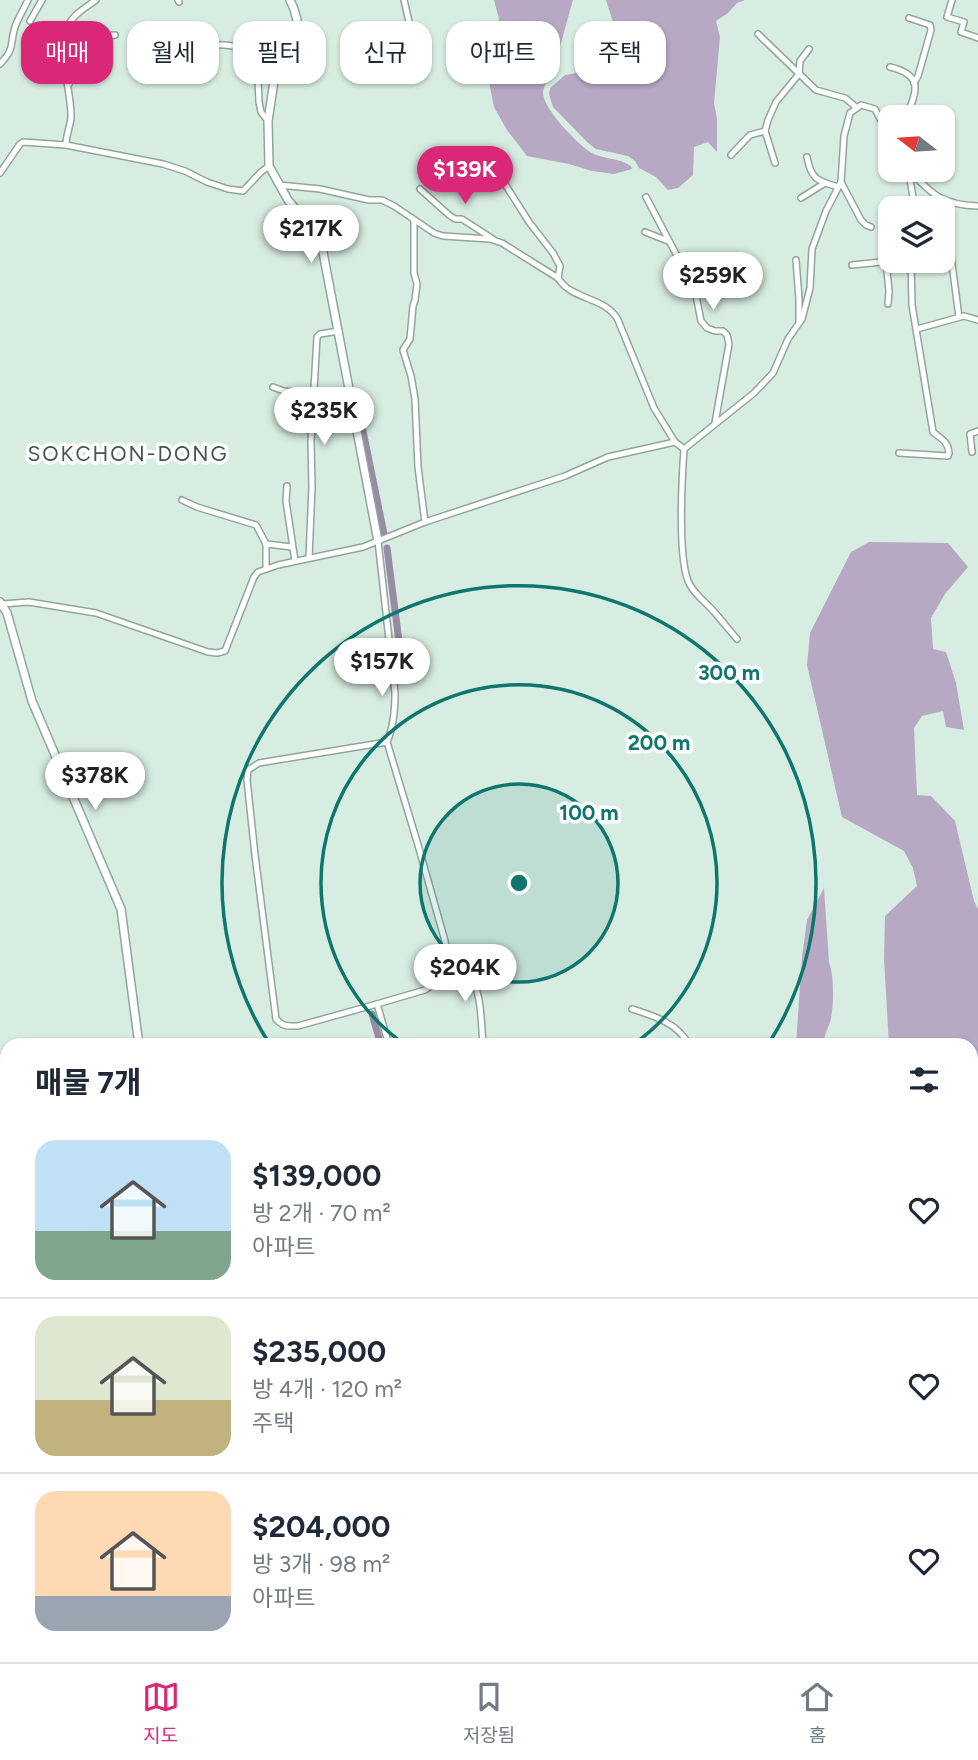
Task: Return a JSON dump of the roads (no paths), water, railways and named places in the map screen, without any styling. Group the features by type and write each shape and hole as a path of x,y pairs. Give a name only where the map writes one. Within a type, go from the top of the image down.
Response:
{"street":[{"path":"0,64 9,55 16,26 29,0"},
{"path":"30,21 42,0"},
{"path":"66,145 71,117 64,41 67,26 96,0"},
{"path":"290,0 295,9 297,28 285,49 274,81 268,121 269,166 288,200 314,231 322,247 378,541 395,693 395,715 387,742 448,958 440,977 425,990 298,1026 281,1025 276,1019 255,855 248,770 259,763 387,742"},
{"path":"404,0 409,21"},
{"path":"952,0 947,17 964,23 961,32 978,38"},
{"path":"909,18 930,25 931,30 914,82"},
{"path":"758,34 816,90 845,98 858,108"},
{"path":"68,87 78,57 85,46 96,37 115,35"},
{"path":"219,45 235,45 249,50 257,57 259,102 261,112 268,121"},
{"path":"775,163 765,131 776,103 799,74 800,61 808,50"},
{"path":"890,67 904,70 912,77 915,97 911,105"},
{"path":"737,639 691,587 684,568 684,449 754,393 773,373 788,340 802,318 810,288 812,249 826,211 840,184 846,124 850,113 861,105 875,109 878,115"},
{"path":"731,155 750,135 765,131"},
{"path":"0,173 23,142 66,145 163,164 237,191 243,191 269,166"},
{"path":"807,157 816,179 840,184"},
{"path":"503,181 553,253 560,266 558,278"},
{"path":"921,182 938,196"},
{"path":"801,198 825,183"},
{"path":"840,184 862,220 871,227"},
{"path":"279,185 382,200 428,231 443,236 490,239 502,243 558,278 569,289 604,305 613,312 628,341 654,408 675,442 684,449"},
{"path":"420,190 449,215 462,219 496,241"},
{"path":"646,197 695,290 701,321 707,328 723,331 727,335 729,344 715,423"},
{"path":"955,203 978,206"},
{"path":"414,220 414,273 417,284 410,339 403,350 415,398 418,467 425,522"},
{"path":"645,232 668,241"},
{"path":"796,260 799,324"},
{"path":"852,265 878,262"},
{"path":"888,304 889,273"},
{"path":"899,453 947,456 949,453 945,440 933,432 912,305 911,273"},
{"path":"953,273 959,317"},
{"path":"917,329 964,316 978,320"},
{"path":"309,558 311,441 317,337 320,334 339,331"},
{"path":"273,387 284,391 351,398"},
{"path":"972,452 970,433 978,431"},
{"path":"138,1038 121,909 32,701 7,613 1,603 29,602 96,613 217,653 225,651 258,572 295,561 363,547 425,522 565,476 608,457 675,442"},
{"path":"287,486 286,501 295,561"},
{"path":"181,500 256,525 265,544 266,569"},
{"path":"265,544 292,547"},
{"path":"448,958 466,968 477,989 482,1038"},
{"path":"377,1004 387,1038"},
{"path":"632,1009 668,1023 685,1038"}],"waterway":[{"path":"363,431 384,534"},
{"path":"387,548 401,657"},
{"path":"372,1014 379,1038"}],"district":[{"name":"SOKCHON-DONG","path":"128,454"}]}
